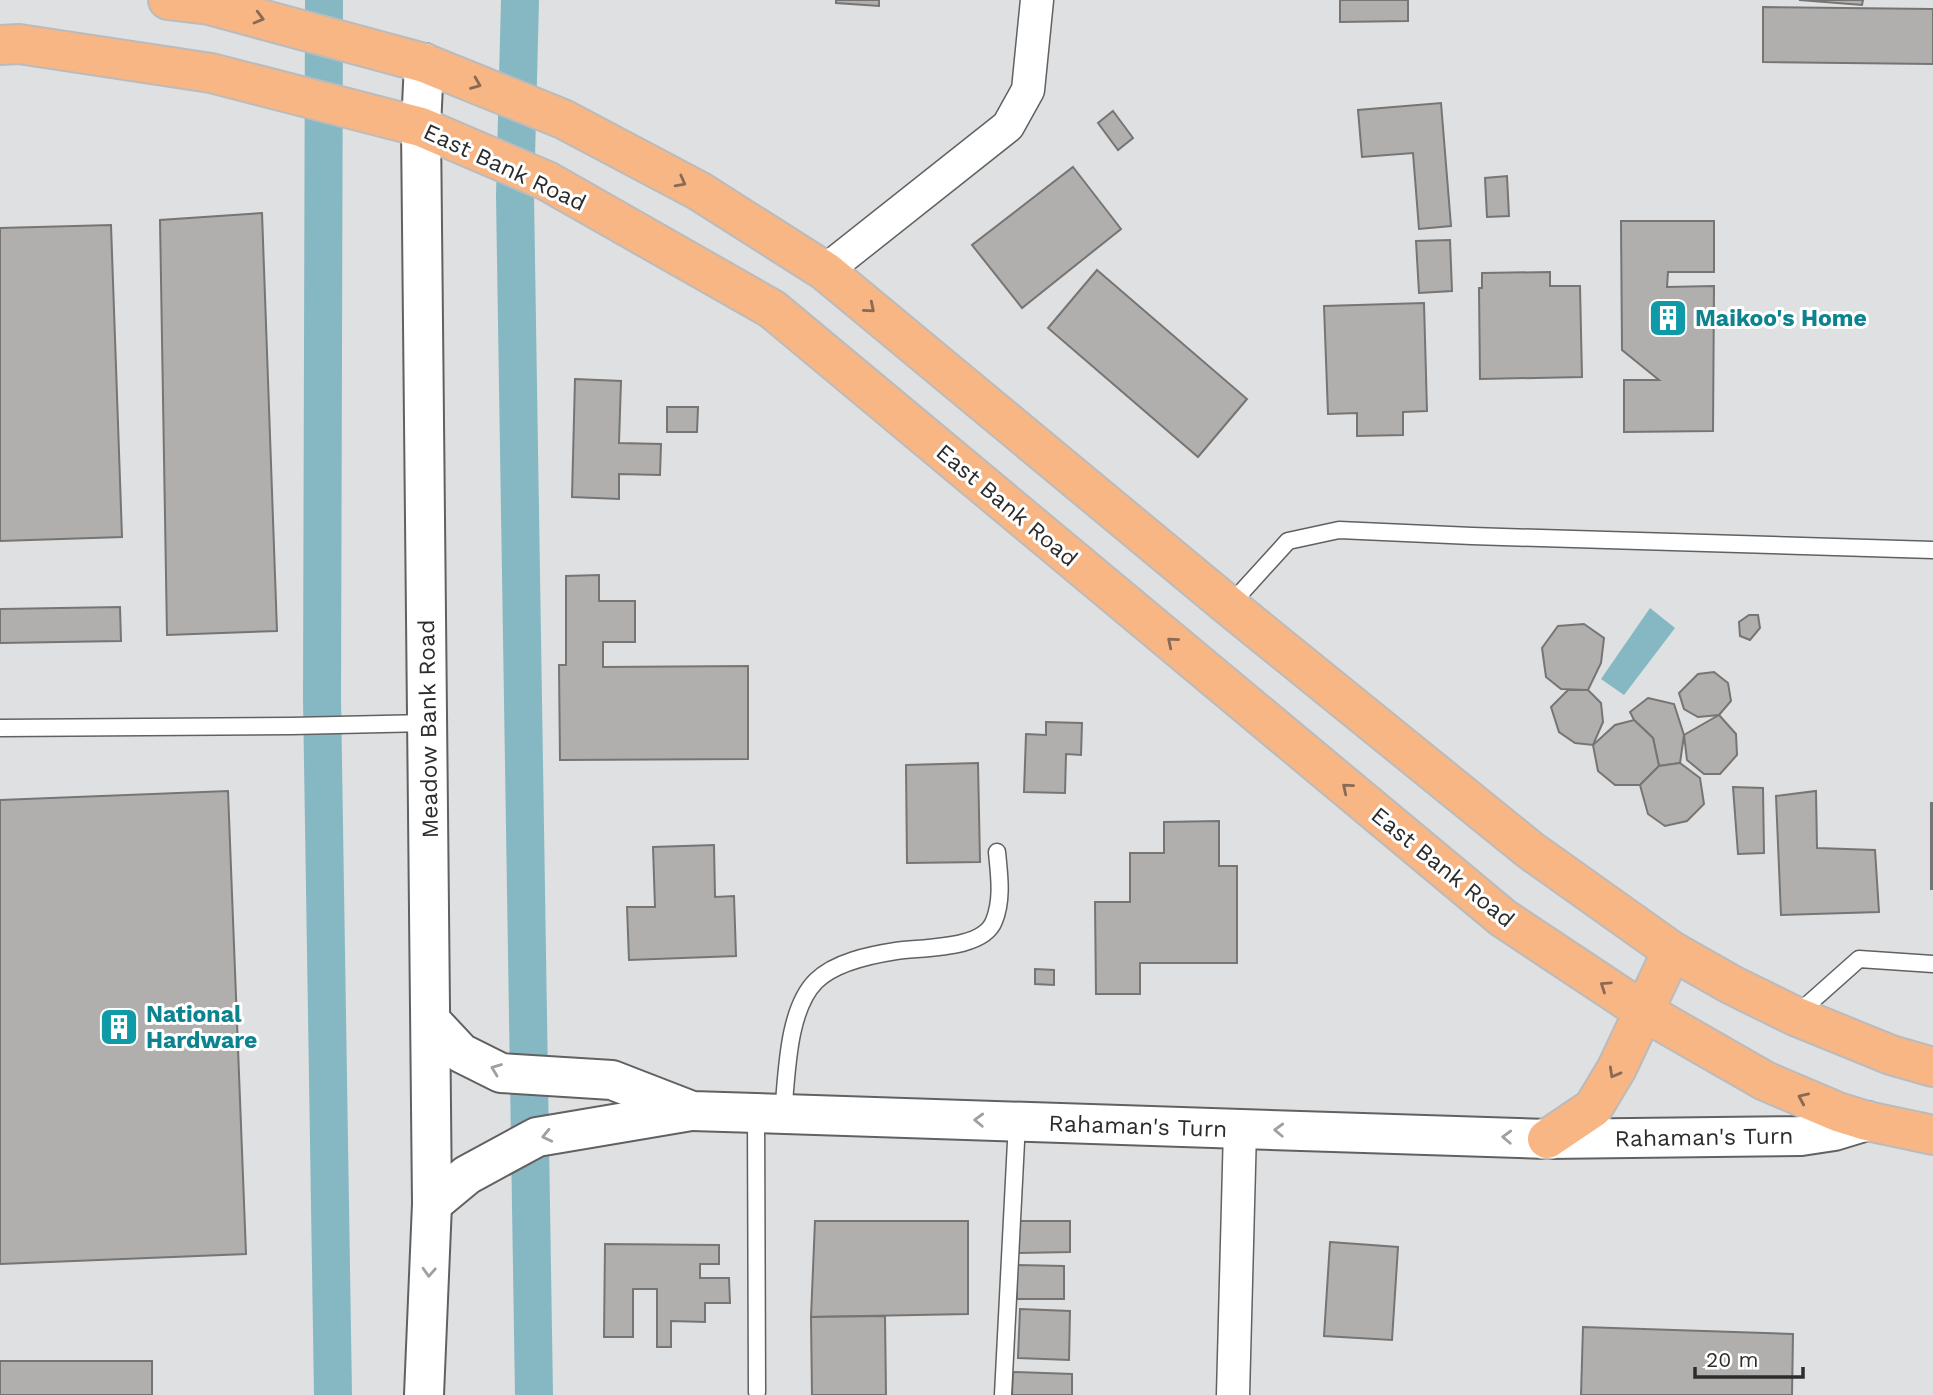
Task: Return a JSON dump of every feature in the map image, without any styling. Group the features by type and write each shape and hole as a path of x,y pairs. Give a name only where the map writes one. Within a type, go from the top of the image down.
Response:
{"main road":[{"path":"168,0 209,2 424,63 563,119 699,191 825,271 1229,606 1530,850 1672,951 1795,1016 1891,1055 1933,1067"},
{"name":"East Bank Road","path":"0,45 19,44 211,73 421,127 547,181 772,309 1503,918 1643,1012 1765,1081 1867,1121 1933,1135"},
{"name":"Meadow Bank Road","path":"424,63 421,127 432,1204 424,1395"},
{"path":"1547,1139 1593,1108 1617,1068 1672,951"},
{"name":"Rahaman's Turn","path":"431,1021 461,1053 501,1073 612,1080 692,1111 1547,1139 1801,1136 1834,1132 1867,1121"},
{"path":"432,1204 467,1175 537,1137 692,1111"}],"street":[{"path":"825,271 1007,126 1028,90 1037,0"},
{"path":"1233,1395 1240,1129"}],"lane":[{"path":"1229,606 1288,541 1339,530 1933,550"},
{"path":"0,728 428,723"},
{"path":"757,1392 769,1113 801,1004 816,981 838,966 894,951 950,945 977,938 994,923 1000,892 997,852"},
{"path":"1795,1016 1859,959 1933,964"},
{"path":"1003,1395 1017,1122"}],"water":[{"path":"1650,608 1675,628 1624,695 1601,679"}],"building":[{"path":"836,0 879,0 879,6 836,3"},
{"path":"1340,0 1408,0 1408,21 1340,22"},
{"path":"1799,0 1863,0 1862,5"},
{"path":"1763,7 1933,9 1933,64 1763,62"},
{"path":"1441,103 1451,226 1419,229 1413,153 1362,157 1358,110"},
{"path":"1113,111 1133,138 1118,150 1098,123"},
{"path":"1073,167 1121,229 1022,308 972,245"},
{"path":"1507,176 1509,216 1487,217 1485,178"},
{"path":"262,213 277,631 167,635 160,220"},
{"name":"Maikoo's Home","path":"1621,221 1714,221 1714,272 1668,272 1667,287 1714,286 1713,431 1624,432 1624,380 1659,380 1622,350"},
{"path":"111,225 122,537 0,541 0,228"},
{"path":"1450,240 1452,291 1419,293 1416,241"},
{"path":"1097,270 1247,399 1198,457 1048,328"},
{"path":"1550,272 1550,286 1580,286 1582,377 1480,379 1479,288 1482,288 1482,273"},
{"path":"1424,303 1427,411 1403,412 1403,435 1357,436 1357,413 1328,414 1324,306"},
{"path":"575,379 621,381 619,443 661,444 660,475 619,474 619,499 572,497"},
{"path":"667,407 698,407 697,432 667,432"},
{"path":"599,575 599,601 635,601 635,642 603,642 603,667 748,666 748,759 560,760 559,665 566,665 566,576"},
{"path":"120,607 121,641 0,643 0,609"},
{"path":"1749,615 1758,615 1760,628 1750,640 1740,636 1739,622"},
{"path":"1584,624 1604,638 1601,663 1588,690 1561,689 1546,677 1542,648 1558,626"},
{"path":"1714,672 1728,683 1731,701 1719,715 1698,717 1684,709 1679,693 1698,674"},
{"path":"1568,690 1588,690 1601,703 1603,722 1593,745 1575,743 1559,732 1551,707"},
{"path":"1648,698 1674,704 1684,735 1680,763 1659,766 1653,738 1634,720 1630,712"},
{"path":"1719,715 1736,734 1737,755 1720,774 1704,774 1687,760 1684,735"},
{"path":"1634,720 1653,738 1659,766 1640,785 1615,785 1598,771 1593,745 1615,725"},
{"path":"1046,722 1082,723 1081,755 1066,754 1065,793 1024,792 1026,734 1046,735"},
{"path":"978,763 980,862 907,863 906,765"},
{"path":"1680,763 1700,778 1704,804 1687,821 1665,826 1648,814 1640,785 1659,766"},
{"path":"1733,787 1763,788 1764,853 1738,854"},
{"name":"National Hardware","path":"228,791 246,1254 0,1264 0,800"},
{"path":"1816,791 1817,848 1875,850 1879,912 1781,915 1776,796"},
{"path":"1933,803 1933,889 1931,889"},
{"path":"1219,821 1219,866 1237,866 1237,963 1140,963 1140,994 1096,994 1095,902 1130,902 1130,853 1164,853 1164,822"},
{"path":"714,845 715,897 734,896 736,956 629,960 627,907 655,907 653,847"},
{"path":"1035,969 1054,970 1054,985 1035,984"},
{"path":"815,1221 968,1221 968,1314 811,1317"},
{"path":"1018,1221 1070,1221 1070,1252 1019,1253"},
{"path":"1330,1242 1398,1247 1392,1340 1324,1336"},
{"path":"605,1244 719,1245 719,1264 700,1264 700,1278 729,1278 730,1303 705,1303 705,1322 671,1321 671,1347 657,1347 657,1289 633,1289 633,1337 604,1337"},
{"path":"1017,1265 1064,1266 1064,1299 1017,1299"},
{"path":"1020,1309 1070,1311 1069,1360 1018,1358"},
{"path":"885,1316 886,1395 812,1395 811,1317"},
{"path":"1583,1327 1793,1334 1792,1395 1581,1395"},
{"path":"0,1361 152,1361 152,1395 0,1395"},
{"path":"1013,1372 1072,1374 1072,1395 1012,1395"}],"waterway":[{"path":"324,0 322,698 333,1395"},
{"path":"520,0 515,196 534,1395"}],"place":[{"name":"Maikoo's Home","path":"1668,318"},
{"name":"National Hardware","path":"119,1027"}]}
